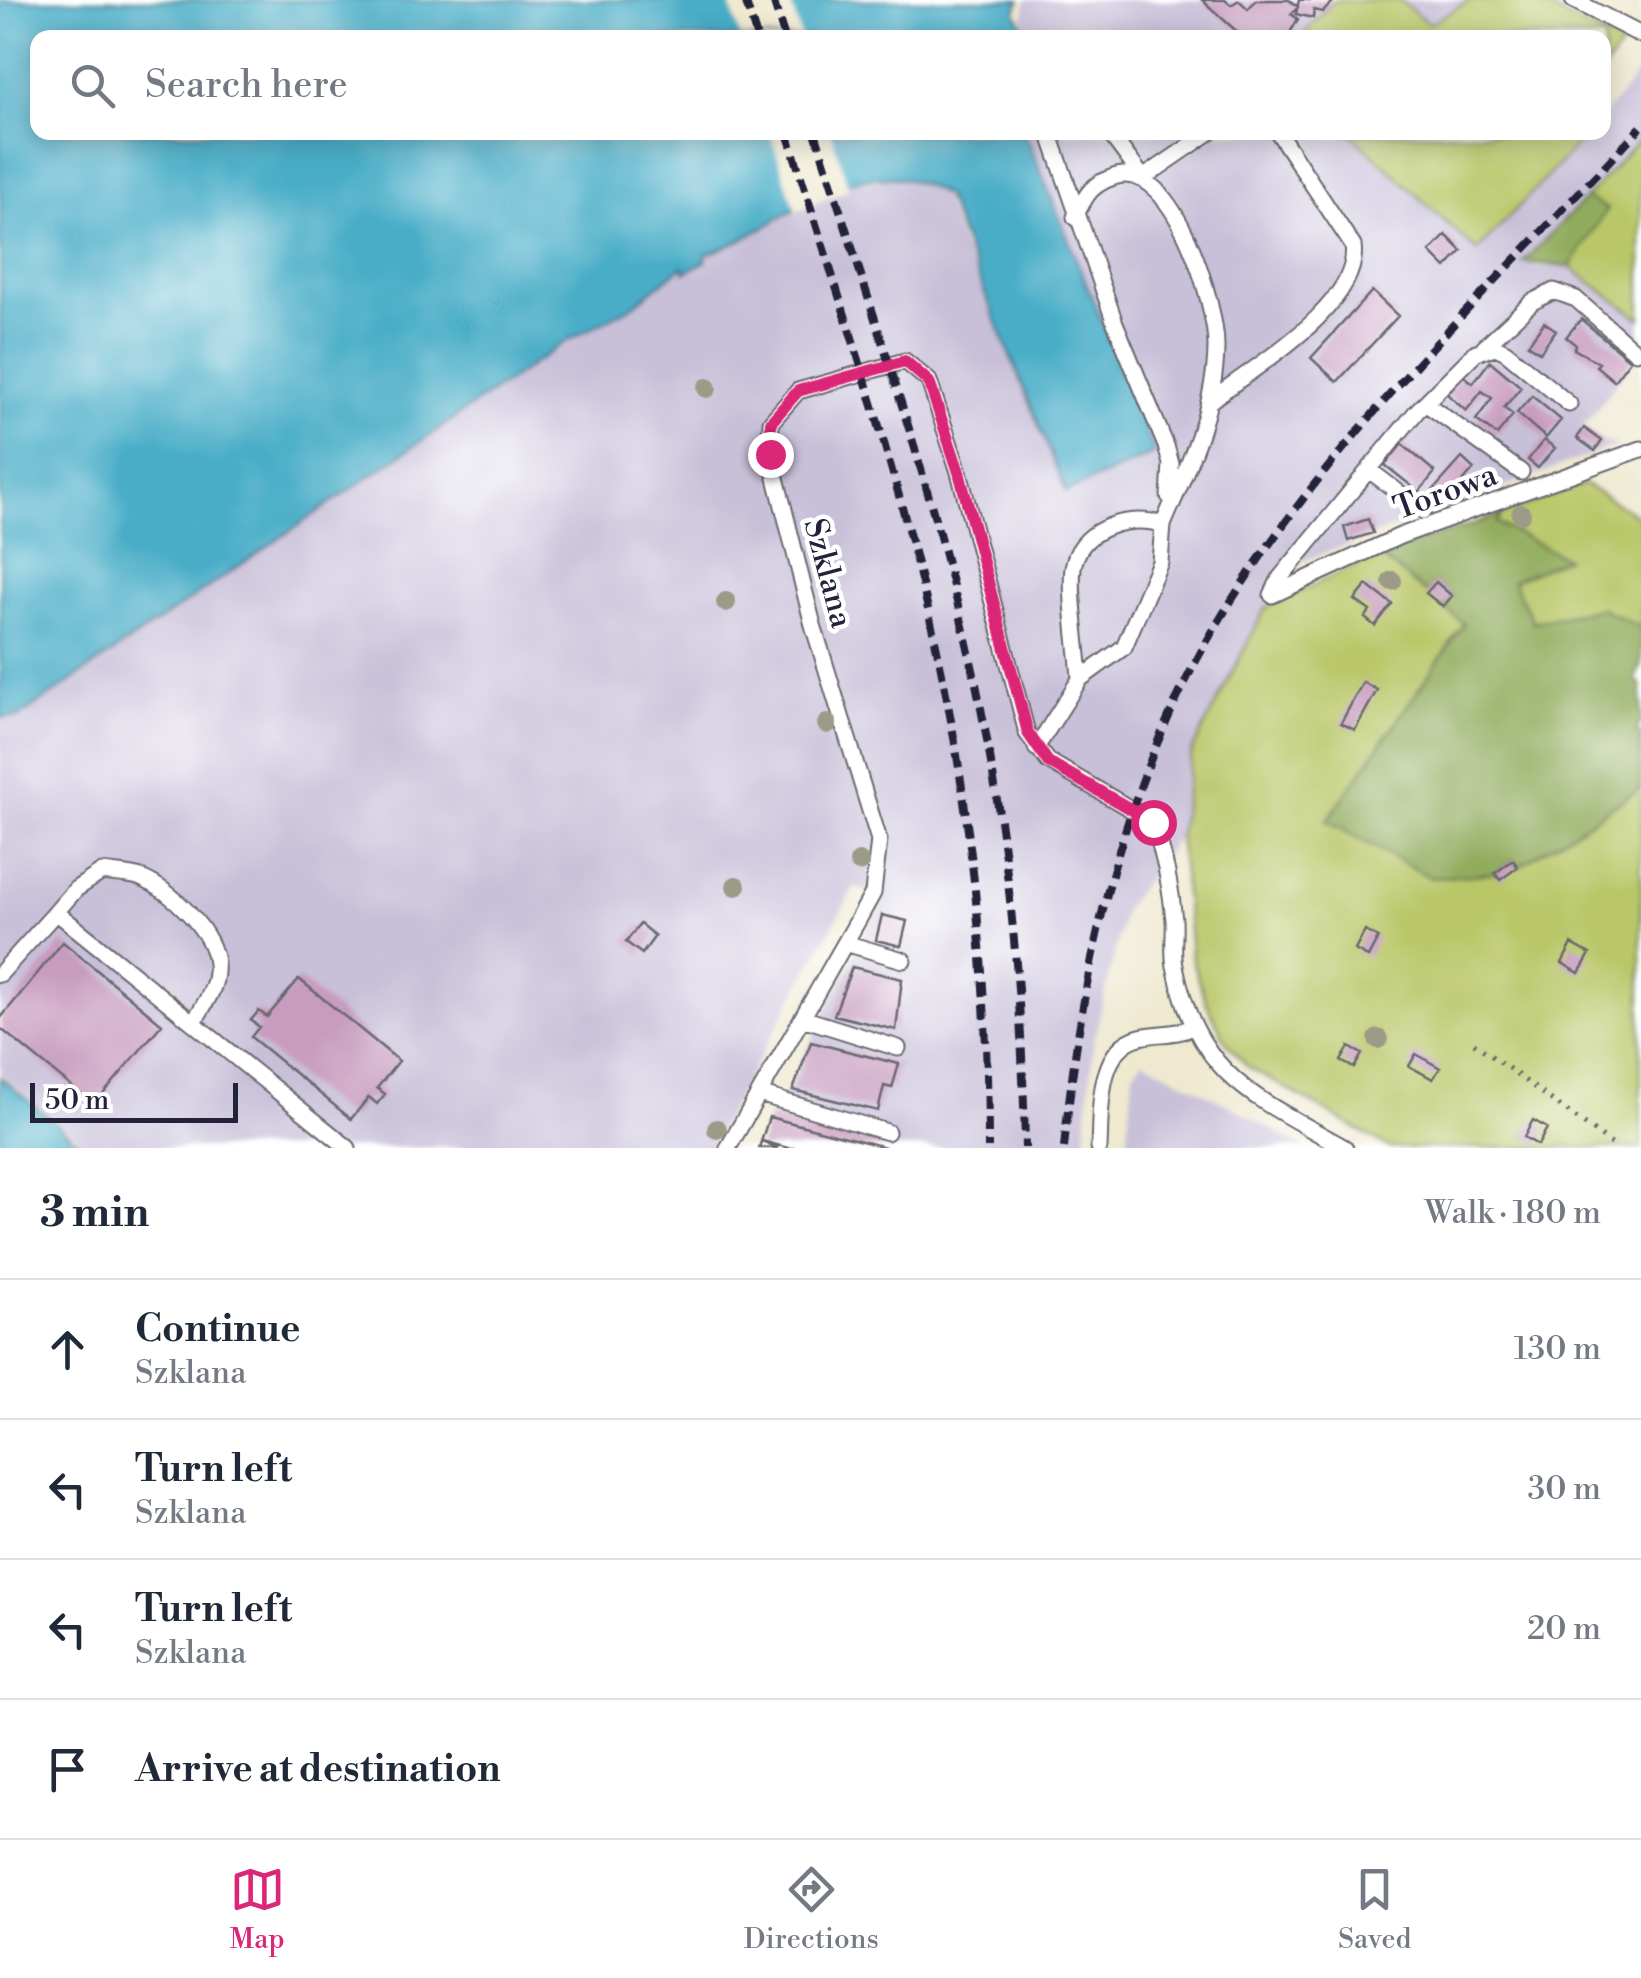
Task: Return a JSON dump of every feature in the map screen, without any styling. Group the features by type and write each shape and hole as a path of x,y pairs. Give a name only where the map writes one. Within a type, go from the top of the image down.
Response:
{"lane":[{"path":"1574,0 1641,35"},
{"path":"1036,748 1080,679 1124,648 1160,562 1171,483 1166,446 1076,216 1052,140"},
{"path":"1116,140 1143,178 1164,196 1205,286 1217,345 1210,401 1164,525"},
{"path":"1076,216 1088,190 1100,181 1123,174 1143,178 1198,140"},
{"path":"1210,401 1338,298 1355,262 1353,246 1283,140"},
{"path":"1423,512 1369,470 1425,402 1532,302 1554,292 1576,299 1636,352"},
{"path":"1484,348 1506,352 1569,404"},
{"name":"Szklana","path":"728,1148 873,893 879,840 813,626 770,454 771,422 798,391 905,361 929,382 959,472 1020,713 1036,748 1076,780 1133,806 1153,822 1169,887 1174,964 1194,1026 1216,1064 1248,1093 1346,1148"},
{"path":"1425,402 1521,472"},
{"name":"Torowa","path":"1369,470 1280,578 1272,594 1400,536 1641,449"},
{"path":"1080,679 1074,562 1089,540 1120,521 1147,519 1164,525"},
{"path":"0,974 76,889 102,872 142,878 183,909 208,937 216,964 212,992 194,1022"},
{"path":"56,912 348,1148"},
{"path":"845,943 903,960"},
{"path":"802,1018 898,1048"},
{"path":"1099,1148 1107,1070 1124,1047 1137,1037 1184,1032 1194,1026"},
{"path":"759,1094 887,1132"}],"path":[{"path":"1474,1044 1617,1148"}],"shaded area":[{"path":"1026,0 1335,0 1307,30 1021,30"},
{"path":"1400,0 1471,0 1429,24"},
{"path":"1641,69 1641,138 1523,261 1538,267 1570,267 1641,319 1641,351 1583,427 1602,441 1618,445 1303,561 1266,607 1192,751 1179,836 1125,908 1094,1039 1084,1148 758,1148 881,901 855,886 709,1148 90,1148 0,1074 0,718 20,717 565,342 632,306 683,266 841,186 900,176 941,194 1066,491 1155,453 1028,140 1358,140 1478,250 1581,140 1611,140 1611,107"},
{"path":"1143,1060 1305,1148 1127,1148 1133,1072"}],"green space":[{"path":"1335,0 1400,0 1429,24 1471,0 1533,0 1592,30 1307,30"},
{"path":"1611,39 1622,45 1611,60"},
{"path":"1641,138 1641,319 1570,267 1607,209 1586,198"},
{"path":"1358,140 1581,140 1477,251"},
{"path":"1586,198 1607,209 1570,267 1523,262"},
{"path":"1584,484 1641,518 1641,628 1601,608 1533,622 1513,581 1565,558 1497,523 1502,514"},
{"path":"1502,514 1497,523 1566,558 1513,581 1533,622 1601,608 1641,628 1641,666 1634,680 1641,685 1641,723 1636,730 1641,735 1641,788 1518,867 1513,860 1495,873 1431,878 1327,821 1464,624 1443,607 1452,596 1436,583 1426,593 1378,555"},
{"path":"1378,555 1427,592 1436,582 1452,596 1443,606 1465,624 1518,866 1641,788 1641,1148 1390,1148 1247,1066 1226,1042 1206,1002 1192,961 1179,836 1192,751 1266,607"}],"water":[{"path":"0,0 1020,0 1016,12 1023,30 30,30 30,140 1028,140 1155,453 1066,492 945,196 912,181 881,177 851,183 706,254 706,261 685,272 683,266 632,306 565,342 19,717 0,718"},
{"path":"0,1077 86,1148 0,1148"}],"pier":[{"path":"729,0 790,0 799,30 738,30"},
{"path":"772,140 833,140 849,189 796,212"}],"building":[{"path":"1202,0 1225,0 1231,5 1239,0 1248,9 1256,0 1289,0 1298,7 1291,14 1298,19 1292,30 1235,30"},
{"path":"1299,0 1335,0 1323,12 1314,10 1313,18 1296,14"},
{"path":"1446,235 1462,251 1446,268 1430,252"},
{"path":"1372,291 1398,316 1337,382 1311,358"},
{"path":"1581,319 1630,360 1614,381 1596,366 1599,363 1574,349 1576,345 1566,337"},
{"path":"1544,322 1556,330 1540,352 1528,344"},
{"path":"1490,361 1521,387 1504,408 1513,415 1497,435 1476,420 1492,398 1482,391 1466,411 1447,394 1463,375 1473,383"},
{"path":"1532,396 1561,420 1546,438 1517,413"},
{"path":"1584,428 1602,441 1595,451 1577,438"},
{"path":"1544,440 1555,448 1538,468 1528,460"},
{"path":"1402,444 1435,472 1419,492 1385,465"},
{"path":"1462,458 1474,469 1442,506 1429,495"},
{"path":"1368,519 1373,533 1348,541 1344,527"},
{"path":"1436,582 1452,596 1443,607 1426,593"},
{"path":"1367,585 1392,604 1375,626 1365,618 1370,611 1355,600"},
{"path":"1363,682 1377,690 1355,730 1341,723"},
{"path":"1513,860 1518,867 1500,880 1495,873"},
{"path":"882,915 907,921 901,946 876,940"},
{"path":"640,924 655,936 642,954 626,942"},
{"path":"1365,931 1378,938 1368,957 1355,950"},
{"path":"63,942 162,1024 94,1105 0,1028 0,1019"},
{"path":"1572,944 1590,954 1579,973 1562,963"},
{"path":"852,967 902,979 896,1030 834,1015"},
{"path":"299,979 399,1061 377,1088 385,1094 377,1104 369,1097 351,1119 251,1037 259,1027 251,1020 259,1011 267,1017"},
{"path":"811,1042 899,1064 892,1088 884,1086 878,1111 793,1090"},
{"path":"1349,1047 1362,1054 1354,1068 1341,1061"},
{"path":"1416,1054 1440,1068 1433,1079 1409,1066"},
{"path":"769,1117 885,1148 788,1148 762,1141 778,1148 759,1148"},
{"path":"1533,1120 1547,1128 1538,1145 1524,1137"}],"railway":[{"path":"745,0 754,30"},
{"path":"773,0 782,30"},
{"path":"1064,1148 1080,1021 1106,898 1144,778 1196,661 1239,588 1343,449 1461,316 1641,127"},
{"path":"790,140 890,464 920,576 950,718 979,932 988,1148"},
{"path":"818,140 914,445 979,698 1009,890 1025,1148"}],"route":[{"path":"770,454 771,422 798,391 905,361 929,382 959,472 1028,733 1048,762 1076,780 1133,806 1153,822"}]}
